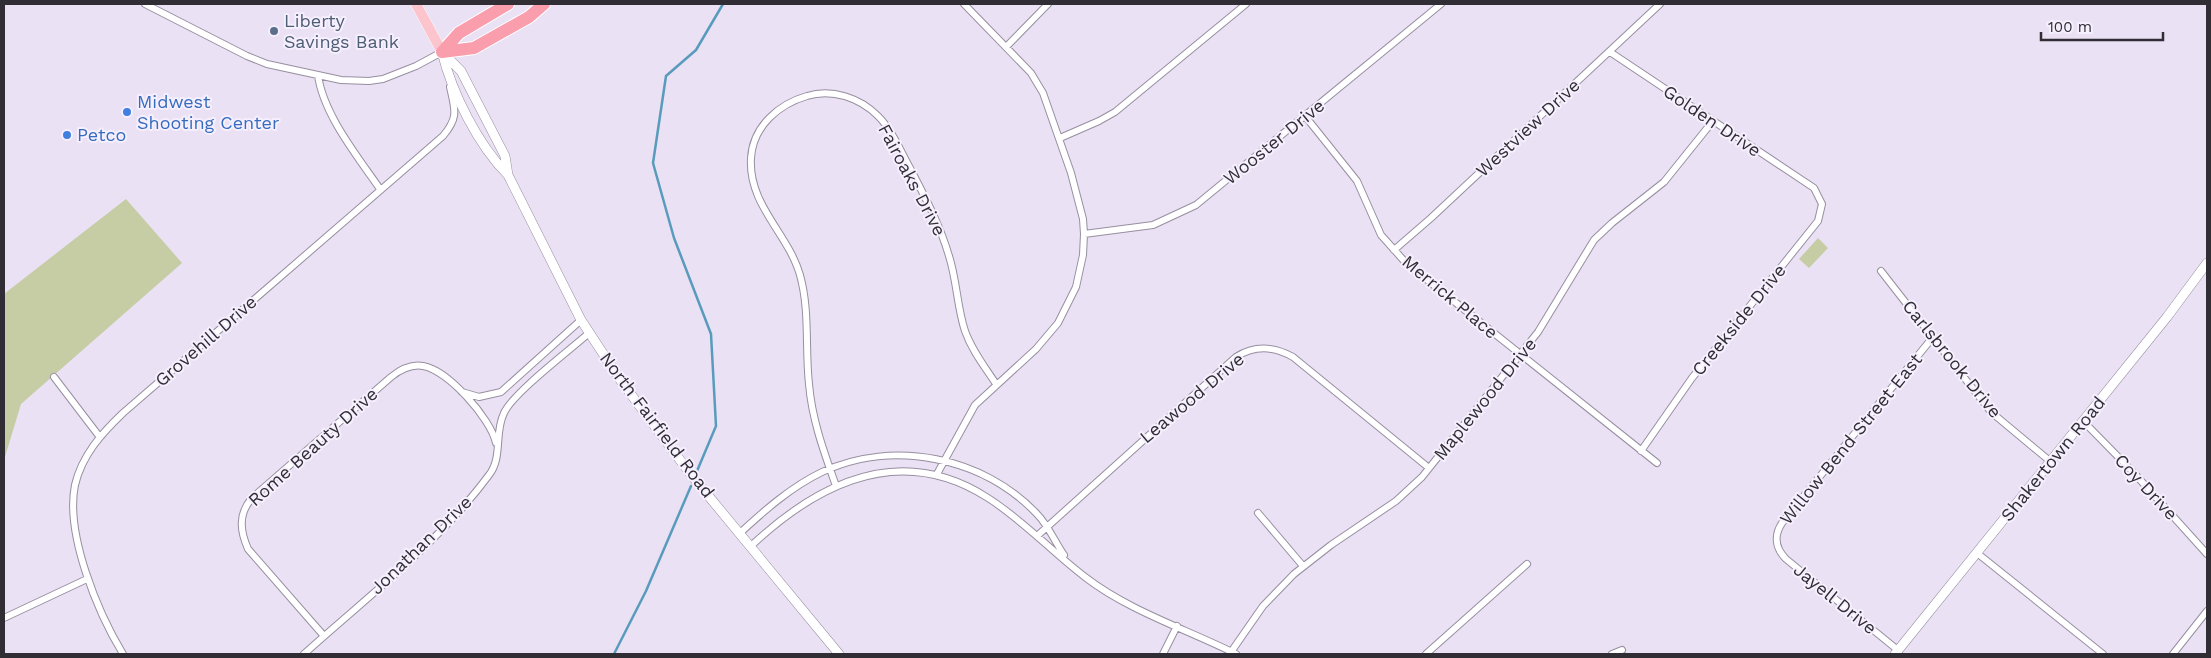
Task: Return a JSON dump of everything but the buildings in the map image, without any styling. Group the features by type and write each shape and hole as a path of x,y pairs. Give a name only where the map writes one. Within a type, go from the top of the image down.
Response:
{"highway":[{"path":"442,52 459,33 508,4"},
{"path":"442,52 474,48 529,17 544,4"}],"main road":[{"name":"North Fairfield Road","path":"416,4 442,52 448,78 495,162 508,175"},
{"name":"North Fairfield Road","path":"442,52 461,71 505,156 508,175 581,320 642,410 692,476 839,654"},
{"name":"Shakertown Road","path":"1897,652 2084,422 2207,263"}],"street":[{"path":"146,4 247,56 267,64 353,81 383,79 416,66 442,52"},
{"path":"937,474 975,405 1036,349 1058,323 1076,287 1082,262 1084,234 1077,192 1060,138 1036,80 964,4"},
{"path":"1006,47 1048,4"},
{"path":"1060,138 1115,112 1246,4"},
{"name":"Wooster Drive","path":"1084,234 1136,228 1165,221 1207,197 1441,4"},
{"name":"Westview Drive","path":"1394,250 1431,218 1660,4"},
{"name":"Golden Drive","path":"1610,52 1814,188"},
{"path":"318,75 320,91 329,110 380,189"},
{"name":"Grovehill Drive","path":"123,654 110,633 87,579 77,536 75,485 86,457 99,436 443,136 453,124 456,112 448,78"},
{"name":"Fairoaks Drive","path":"836,486 811,406 808,371 808,322 800,275 790,252 759,200 752,182 751,158 758,135 770,116 786,104 813,94 839,95 864,104 885,125 939,226 953,270 966,333 978,357 996,384"},
{"name":"Merrick Place","path":"1305,116 1357,181 1381,235 1406,263 1657,463"},
{"name":"Maplewood Drive","path":"1234,653 1263,606 1303,566 1331,544 1396,501 1429,468 1538,332 1594,240 1612,222 1664,182 1713,121"},
{"name":"Creekside Drive","path":"1641,451 1703,364 1818,221 1822,204 1814,188"},
{"name":"Carlsbrook Drive","path":"1882,271 1991,412 2051,462"},
{"path":"458,389 479,397 500,392 581,320"},
{"name":"Jonathan Drive","path":"304,654 421,550 472,497 494,467 497,456 496,443 499,423 508,404 589,332"},
{"name":"Willow Bend Street East","path":"1777,544 1777,533 1782,523 1933,337"},
{"name":"Leawood Drive","path":"1037,536 1236,357 1258,348 1274,349 1293,357 1429,468"},
{"name":"Rome Beauty Drive","path":"324,636 248,549 241,528 246,507 290,464 400,370 415,366 429,367 440,373 458,389 488,423 496,443"},
{"path":"54,377 99,436"},
{"name":"Coy Drive","path":"2084,422 2134,473 2207,554"},
{"path":"740,533 780,499 808,480 830,469 886,456 915,456 944,460 981,474 1003,486 1038,515 1067,560"},
{"path":"751,546 789,514 836,486 862,478 895,472 916,471 937,474 988,498 1093,582 1126,602 1234,653"},
{"path":"1258,513 1303,566"},
{"name":"Jayell Drive","path":"1777,544 1786,559 1897,652"},
{"path":"1977,553 2103,654"},
{"path":"1426,654 1527,564"},
{"path":"4,618 87,579"},
{"path":"2173,654 2207,611"},
{"path":"1163,654 1177,626"},
{"path":"1612,654 1622,650"}],"green space":[{"path":"126,199 182,263 21,404 5,457 4,294"},
{"path":"1818,238 1828,248 1809,268 1799,259"}],"waterway":[{"path":"697,471 716,426 711,334 674,238 653,163 666,76 696,50 723,4"},
{"path":"614,654 646,591 691,486"}],"place":[{"name":"Liberty Savings Bank","path":"274,31"},
{"name":"Midwest Shooting Center","path":"127,112"},
{"name":"Petco","path":"67,135"}]}
